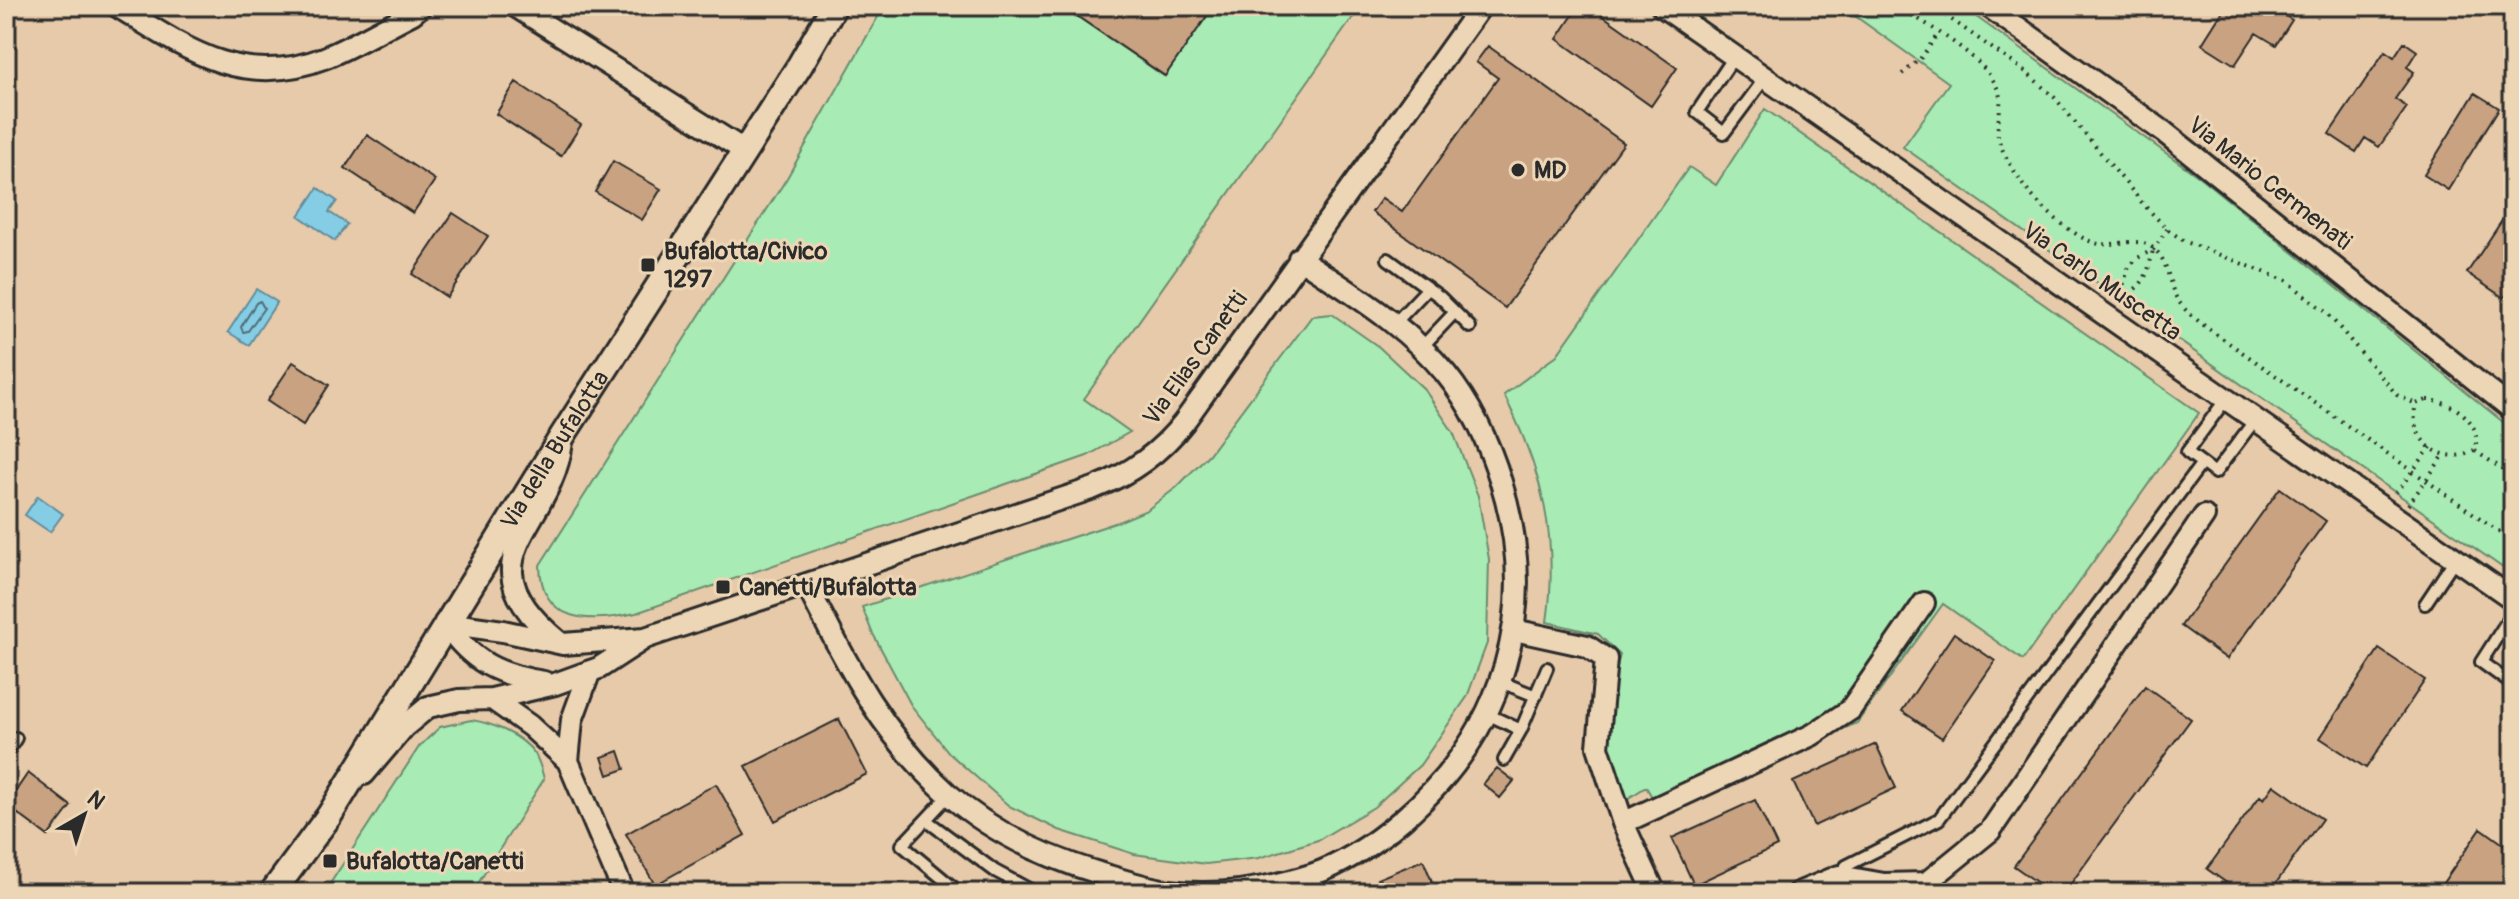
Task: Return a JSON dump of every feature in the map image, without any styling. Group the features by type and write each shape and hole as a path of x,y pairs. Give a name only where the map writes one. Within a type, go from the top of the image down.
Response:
{"street":[{"path":"117,6 199,55 237,68 254,70 290,67 322,59 421,6"},
{"path":"515,6 745,151"},
{"name":"Via della Bufalotta","path":"272,893 329,816 445,623 800,65 834,6"},
{"name":"Via Elias Canetti","path":"645,638 1094,488 1130,471 1157,452 1176,432 1481,6"},
{"name":"Via Carlo Muscetta","path":"1662,6 2513,599"},
{"name":"Via Mario Cermenati","path":"1988,6 2164,132 2513,410"},
{"path":"807,586 851,673 875,711 906,751 949,795 990,825 1036,850 1137,889 1216,892 1314,884 1414,810 1463,754 1487,714 1501,682 1518,599 1517,551 1513,521 1498,469 1479,425 1445,373 1394,324 1299,258"},
{"path":"563,435 554,478 519,536 512,565 516,588 525,606 538,623 563,644"},
{"path":"1798,893 1839,876 1884,884 1926,883 1990,831 2204,516"},
{"path":"1623,823 1812,735 1850,710 1924,603"},
{"path":"445,623 563,644 645,638"},
{"path":"445,623 460,644 480,662 510,675 555,684"},
{"path":"1514,630 1587,646 1606,659 1598,747 1623,823 1655,893"},
{"path":"329,816 404,727 422,711 447,701 492,699 555,684 609,662 645,638"},
{"path":"568,761 572,720 590,671"},
{"path":"492,699 530,726 568,761 624,893"}],"lane":[{"path":"1734,57 1697,112 1724,133 1765,78"},
{"path":"1388,259 1428,288 1470,327"},
{"path":"1394,324 1428,288"},
{"path":"1421,348 1455,312"},
{"path":"2226,399 2187,452 2215,473 2255,420"},
{"path":"1839,876 1846,866 1939,819 2202,463"},
{"path":"2425,604 2438,589 2455,559"},
{"path":"2513,612 2481,662 2510,683 2513,679"},
{"path":"1504,760 1521,730 1547,668"},
{"path":"1501,682 1536,696"},
{"path":"1487,714 1521,730"},
{"path":"6,754 16,738"},
{"path":"949,795 902,845 960,893"},
{"path":"926,820 995,871 1036,893"}],"path":[{"path":"1899,6 1976,60 1998,88 2001,98 1998,138 2023,184 2042,205 2096,244 2145,242 2163,258 2176,297 2184,309 2206,327 2513,541"},
{"path":"1932,6 2026,72 2055,98 2167,229 2184,241 2287,281 2327,313 2397,395 2416,404 2427,400 2451,405 2476,430 2478,442 2474,451 2461,457 2444,455 2431,447 2419,435 2412,419 2416,404"},
{"path":"1902,74 1920,59 1938,34"},
{"path":"2121,296 2142,285 2148,275 2154,249 2167,229"},
{"path":"2108,317 2121,296 2128,269 2136,259 2154,249"},
{"path":"2391,514 2413,471 2431,447"},
{"path":"2474,451 2513,476"},
{"path":"2391,514 2426,480 2444,455"}],"green space":[{"path":"884,6 1062,6 1164,76 1214,6 1361,6 1084,399 1130,432 1087,456 636,613 586,618 559,609 549,599 540,565 787,178"},
{"path":"1841,6 1961,6 2202,179 2513,430 2513,575 1903,147 1949,83"},
{"path":"1765,109 2199,413 2023,660 1943,604 1857,723 1660,810 1646,787 1619,804 1597,740 1620,655 1598,634 1547,622 1551,562 1544,505 1528,450 1504,395 1557,355 1689,167 1716,185"},
{"path":"1332,314 1379,347 1424,389 1453,432 1478,496 1489,559 1487,643 1467,697 1420,765 1374,807 1318,840 1259,858 1206,864 1134,854 1059,830 1009,806 950,754 911,705 862,607 1147,510 1177,487 1209,454 1312,316"},
{"path":"471,720 497,727 522,741 535,754 544,779 472,893 324,893 419,747 440,727"}],"water":[{"path":"318,188 337,201 329,212 347,224 335,241 299,216"},
{"path":"256,289 277,302 249,345 228,332"},
{"path":"38,496 63,514 50,532 25,515"}],"building":[{"path":"1062,6 1214,6 1165,76"},
{"path":"1579,6 1589,6 1677,68 1651,106 1557,39"},
{"path":"2226,6 2270,6 2292,20 2276,45 2256,33 2235,65 2202,44"},
{"path":"2404,42 2417,51 2407,67 2414,72 2395,99 2407,107 2379,147 2365,138 2356,152 2329,134 2385,51 2394,57"},
{"name":"MD","path":"1488,46 1624,143 1505,308 1372,212 1382,198 1402,212 1498,78 1476,62"},
{"path":"516,82 581,125 561,156 496,114"},
{"path":"2475,93 2499,108 2448,190 2424,175"},
{"path":"367,135 435,180 413,213 345,168"},
{"path":"613,161 661,189 642,220 595,192"},
{"path":"2513,204 2513,284 2504,298 2467,273"},
{"path":"453,213 488,236 447,297 412,274"},
{"path":"293,362 329,385 303,425 267,401"},
{"path":"2280,488 2326,521 2227,659 2181,626"},
{"path":"1954,633 1995,661 1942,738 1902,711"},
{"path":"2379,649 2425,680 2366,768 2320,738"},
{"path":"2145,686 2191,719 2064,893 2052,893 2014,866"},
{"path":"839,719 867,774 775,821 746,766"},
{"path":"1876,744 1896,788 1814,826 1793,782"},
{"path":"619,751 625,769 608,775 602,757"},
{"path":"1497,768 1514,781 1500,798 1483,784"},
{"path":"28,773 71,806 48,836 6,805"},
{"path":"716,784 745,835 655,885 626,834"},
{"path":"2274,785 2322,819 2269,893 2241,893 2207,869 2260,796 2264,799"},
{"path":"1755,800 1777,846 1694,885 1672,838"},
{"path":"2481,828 2513,851 2513,866 2494,893 2436,893"},
{"path":"1423,860 1437,893 1382,893 1377,879"}],"place":[{"name":"MD","path":"1518,170"},
{"name":"Bufalotta/Civico 1297","path":"648,265"},
{"name":"Canetti/Bufalotta","path":"723,587"},
{"name":"Bufalotta/Canetti","path":"330,861"}]}
